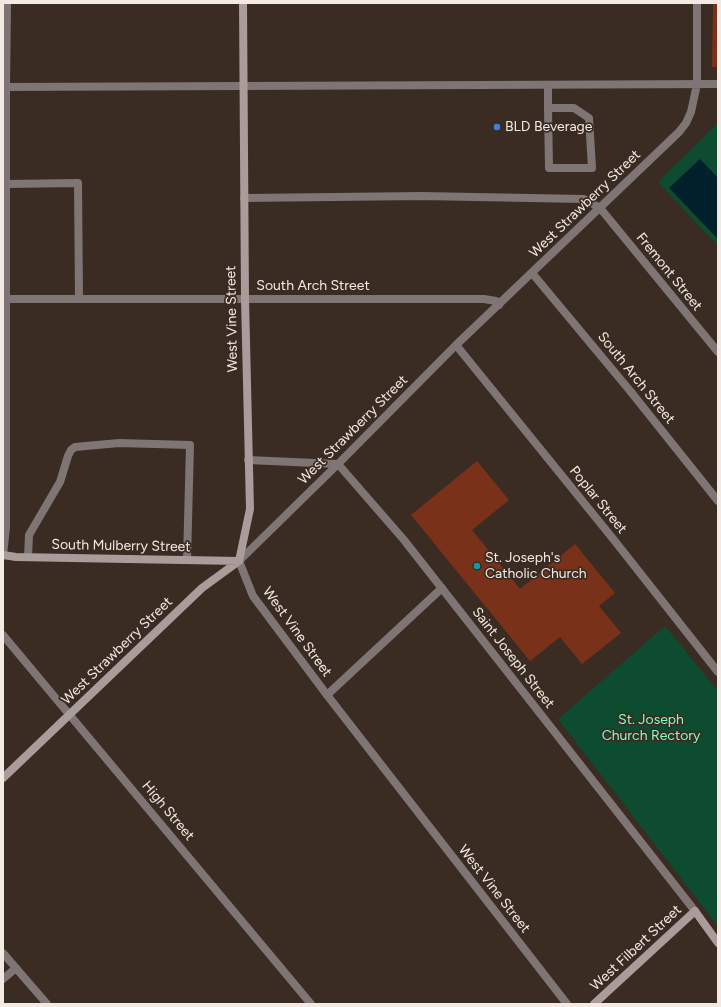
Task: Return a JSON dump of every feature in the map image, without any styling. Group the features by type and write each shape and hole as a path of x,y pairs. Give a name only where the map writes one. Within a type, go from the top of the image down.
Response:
{"street":[{"path":"3,555 6,532 5,87 7,3"},
{"name":"West Vine Street","path":"243,3 245,298 250,509 239,560 253,596 327,695 567,1004"},
{"name":"West Strawberry Street","path":"3,778 202,588 239,560 338,464 456,345 679,132 686,123 691,112 697,84 697,3"},
{"path":"5,87 718,84"},
{"path":"548,85 548,108 549,168 592,168 589,118 574,108 548,108"},
{"path":"6,184 78,183 79,298"},
{"path":"244,198 421,196 584,199 600,208"},
{"name":"Fremont Street","path":"600,208 718,352"},
{"name":"South Arch Street","path":"532,273 631,392 718,501"},
{"name":"South Arch Street","path":"6,299 484,299 496,301 499,305"},
{"name":"Poplar Street","path":"456,345 614,540 718,672"},
{"path":"28,557 29,535 60,482 71,450 75,447 119,443 190,445 187,560"},
{"path":"248,460 338,464"},
{"name":"Saint Joseph Street","path":"338,464 404,540 695,911 718,943"},
{"name":"South Mulberry Street","path":"3,555 28,557 239,560"},
{"path":"327,695 442,588"},
{"path":"3,635 3,643"},
{"name":"High Street","path":"3,635 311,1004"},
{"name":"West Filbert Street","path":"594,1004 695,911"},
{"path":"3,953 47,1004"},
{"path":"3,979 16,968"}],"green space":[{"path":"718,123 718,246 658,182"},
{"name":"St. Joseph Church Rectory","path":"665,626 718,691 718,926 558,719"}],"water":[{"path":"700,159 718,178 718,239 669,188"}],"building":[{"path":"713,3 718,3 718,67 712,67"},
{"name":"St. Joseph's Catholic Church","path":"477,461 509,500 472,530 520,589 575,544 615,593 599,606 621,633 582,664 560,637 530,661 411,515"}],"place":[{"name":"BLD Beverage","path":"497,127"},
{"name":"St. Joseph's Catholic Church","path":"477,566"}]}
